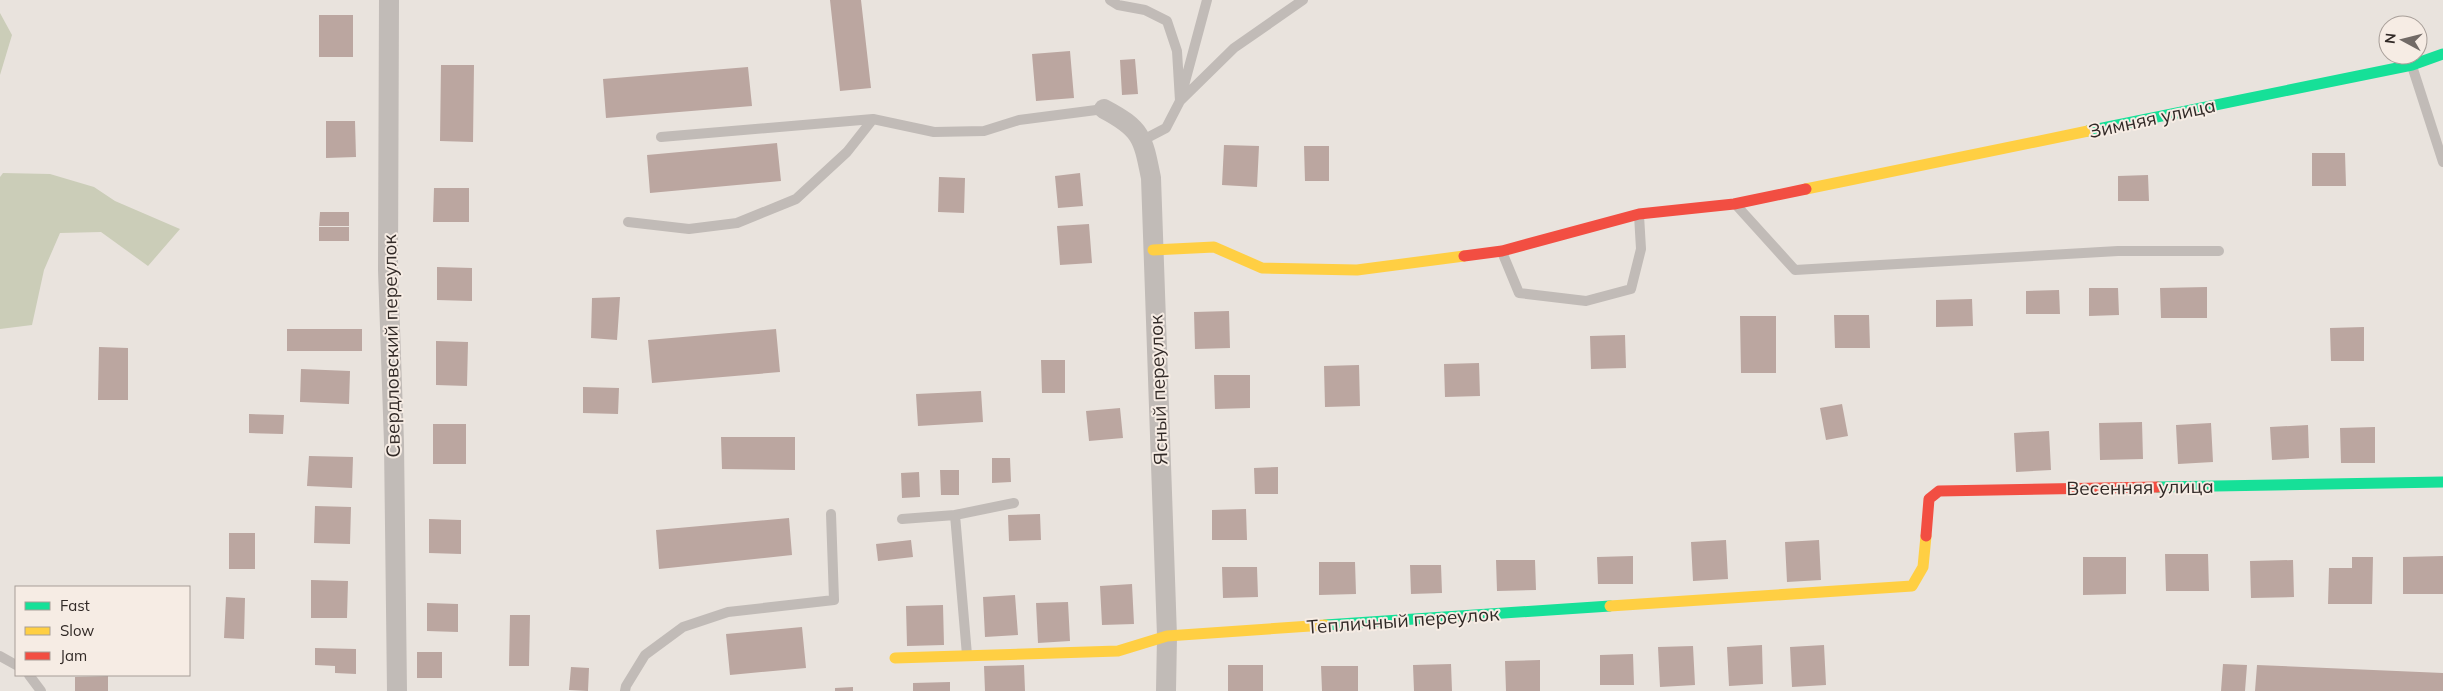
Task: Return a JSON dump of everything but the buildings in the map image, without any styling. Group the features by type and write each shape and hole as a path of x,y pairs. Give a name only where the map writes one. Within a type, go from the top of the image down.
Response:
{"street":[{"name":"Свердловский переулок","path":"389,0 388,270 394,443 397,691"},
{"name":"Зимняя улица","path":"2428,59 2443,54"},
{"name":"Зимняя улица","path":"1154,250 1214,247 1262,268 1357,270 1502,251 1639,214 1734,204 2412,65"},
{"name":"Ясный переулок","path":"1104,110 1126,120 1143,140 1151,178 1167,636 1166,691"},
{"name":"Весенняя улица","path":"1912,586 1923,567 1929,499 1939,491 2443,482"},
{"name":"Тепличный переулок","path":"895,658 1118,651 1167,636 1912,586"}],"lane":[{"path":"1110,0 1118,5 1145,10 1167,21 1177,51 1180,101"},
{"path":"1143,140 1166,128 1180,101 1207,0"},
{"path":"1180,101 1234,48 1303,0"},
{"path":"2412,65 2443,162"},
{"path":"662,137 873,119 934,132 984,131 1019,120 1104,110"},
{"path":"628,222 689,229 737,223 796,199 847,152 873,119"},
{"path":"1734,204 1795,270 2118,251 2219,251"},
{"path":"1502,251 1519,292 1586,301 1631,289 1641,249 1639,214"},
{"path":"902,519 955,515 1014,503"},
{"path":"625,691 626,686 645,655 683,627 728,612 834,600 831,514"},
{"path":"955,515 967,656"},
{"path":"0,656 15,665"},
{"path":"30,676 41,691"}],"green space":[{"path":"0,13 12,35 0,75"},
{"path":"3,173 50,174 94,187 115,201 180,229 148,266 101,232 60,233 44,270 32,325 0,329 0,177"}],"traffic: fast":[{"path":"2088,131 2412,65 2443,54"},
{"path":"2158,487 2443,482"},
{"path":"1325,625 1610,606"}],"traffic: slow":[{"path":"1806,189 2088,131"},
{"path":"1153,250 1214,247 1262,268 1357,270 1464,256"},
{"path":"1610,606 1912,586 1923,567 1926,536"},
{"path":"895,658 1118,651 1167,636 1325,625"}],"traffic: jam":[{"path":"1464,256 1502,251 1639,214 1734,204 1806,189"},
{"path":"1926,536 1929,499 1939,491 2158,487"}]}
